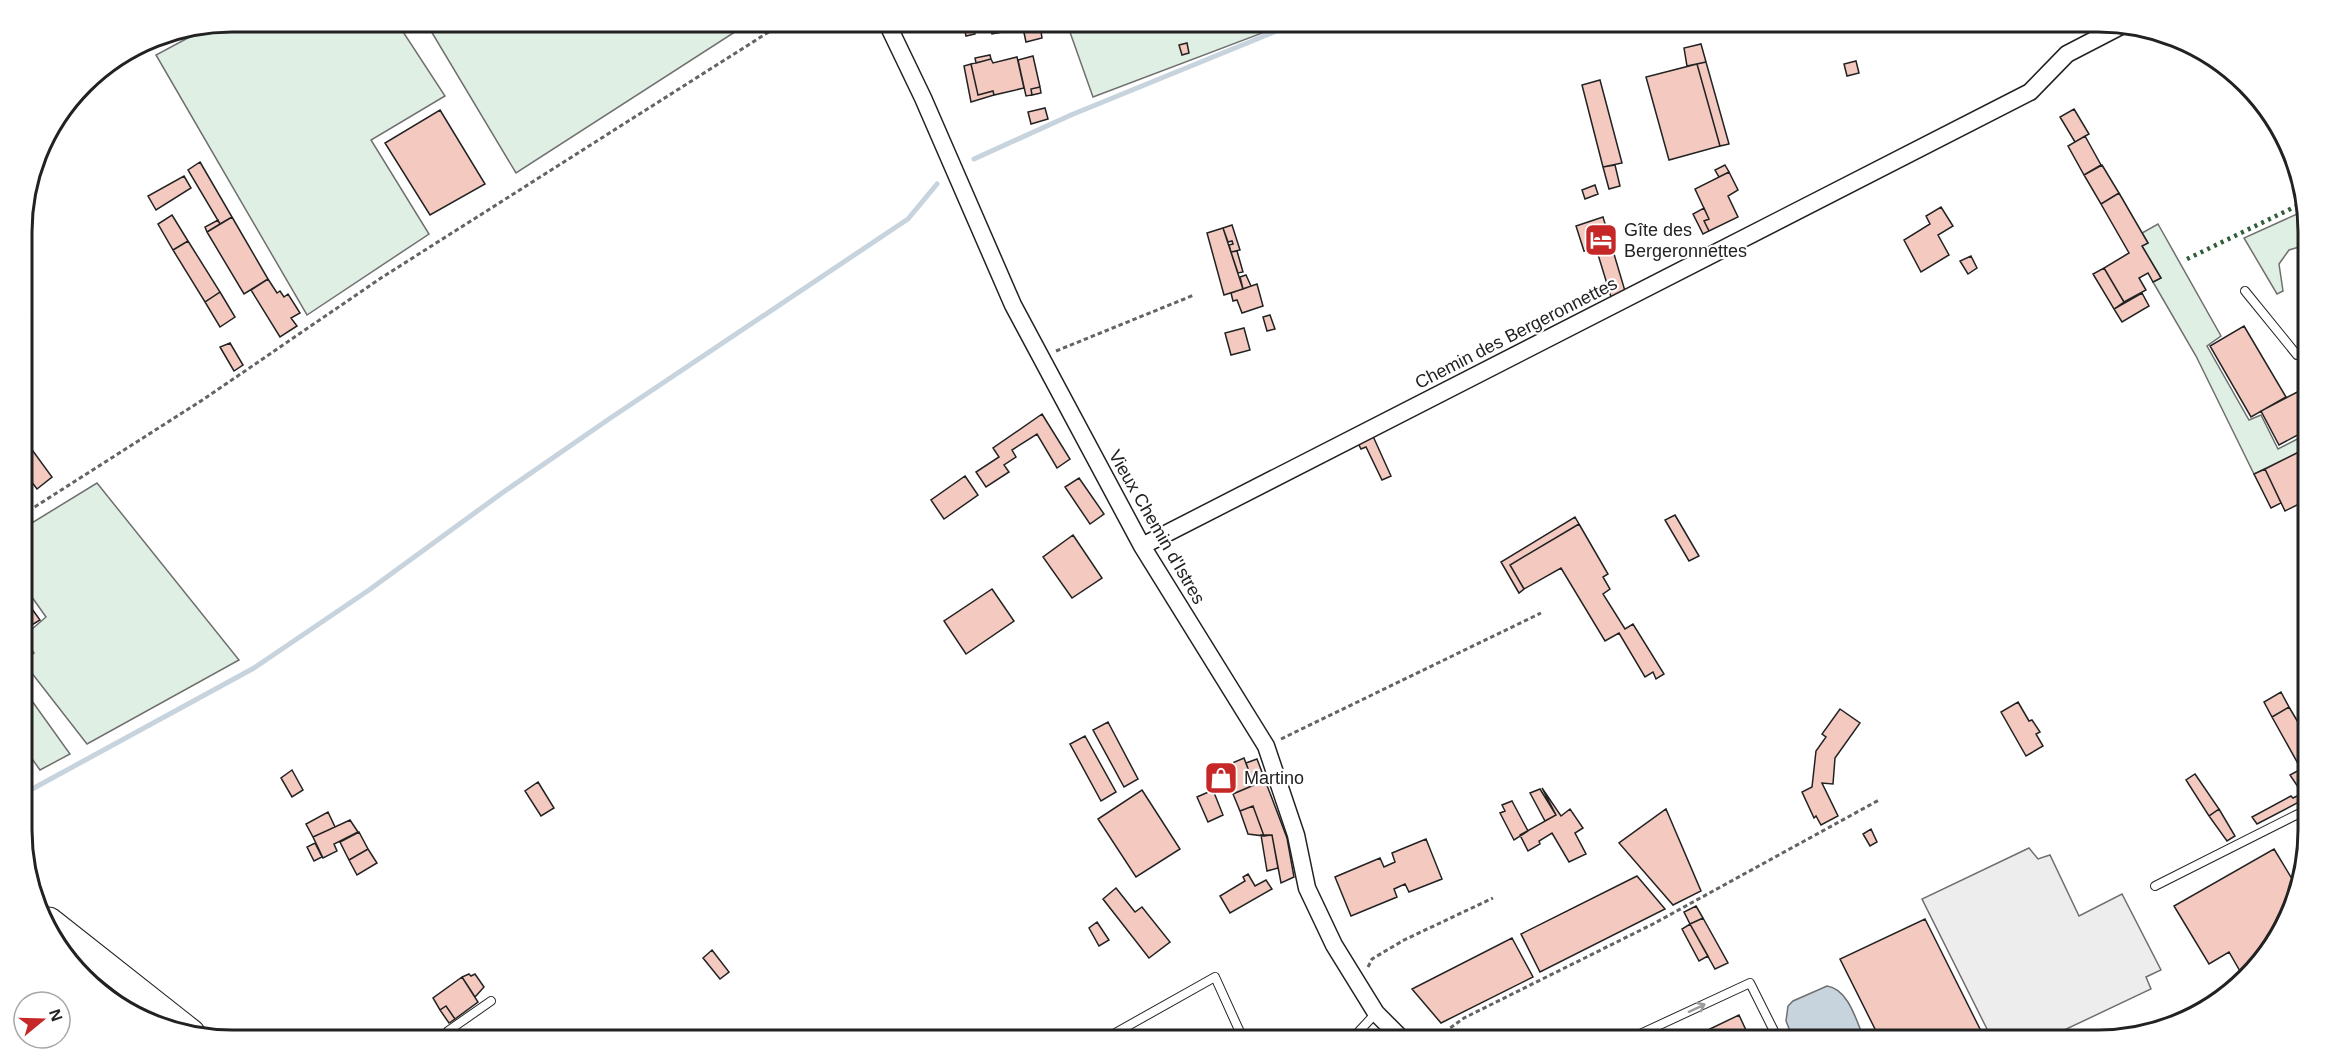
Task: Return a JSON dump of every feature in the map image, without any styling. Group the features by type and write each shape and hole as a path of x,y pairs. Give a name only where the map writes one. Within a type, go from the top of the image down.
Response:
{"main road":[{"path":"56,927 177,1023"}],"street":[{"name":"Vieux Chemin d'Istres","path":"891,32 923,98 1013,305 1142,546 1266,746 1296,835 1307,888 1334,945 1376,1014 1393,1030"},
{"name":"Chemin des Bergeronnettes","path":"1142,546 2030,92 2067,54 2109,32"}],"lane":[{"path":"2245,291 2298,355"},
{"path":"2155,886 2298,814"},
{"path":"1121,1030 1215,977 1239,1030"},
{"path":"1648,1030 1750,983 1774,1030"},
{"path":"449,1030 491,1001"},
{"path":"1361,1030 1376,1014"}],"path":[{"path":"32,509 204,399 381,278 769,32"},
{"path":"1041,357 1194,295"},
{"path":"1266,746 1541,613"},
{"path":"1447,1030 1464,1018 1653,924 1879,800"},
{"path":"1360,985 1372,959 1404,940 1492,898"}],"green space":[{"path":"218,32 403,32 445,96 371,140 429,234 307,315 156,55 194,35"},
{"path":"432,32 735,32 516,173"},
{"path":"1070,32 1265,32 1093,97"},
{"path":"2297,214 2298,247 2289,250 2279,264 2283,291 2277,294 2244,238"},
{"path":"2158,224 2221,336 2207,346 2249,420 2261,415 2278,449 2298,439 2298,452 2254,474 2196,356 2153,282 2161,278 2142,246 2148,243 2142,233"},
{"path":"97,483 239,660 87,744 32,673 34,653 32,629 46,617 32,597 32,523"},
{"path":"32,701 70,754 40,770 32,759"}],"shaded area":[{"path":"2029,848 2038,859 2050,855 2079,916 2122,894 2161,970 2146,977 2151,989 2064,1030 1988,1030 1922,899"},
{"path":"1827,986 1835,988 1847,1000 1861,1030 1790,1030 1786,1021 1788,1006 1793,1001"}],"building":[{"path":"965,32 975,32 975,34 966,36"},
{"path":"1024,32 1041,32 1042,38 1026,42"},
{"path":"1187,43 1189,53 1182,55 1179,45"},
{"path":"1701,44 1706,62 1687,66 1684,48"},
{"path":"990,55 991,59 976,63 975,58"},
{"path":"1033,56 1040,87 1031,89 1032,95 1026,96 1018,60"},
{"path":"1017,57 1024,88 994,95 993,91 978,95 971,64 991,59 993,63"},
{"path":"1856,61 1859,73 1847,76 1844,64"},
{"path":"1706,62 1729,144 1720,146 1697,64"},
{"path":"971,64 978,95 993,91 994,95 971,102 964,66"},
{"path":"1697,64 1720,146 1669,160 1646,77"},
{"path":"1600,80 1622,163 1603,167 1582,85"},
{"path":"1040,87 1041,93 1032,95 1031,89"},
{"path":"1045,108 1048,119 1031,124 1028,112"},
{"path":"2074,109 2089,134 2075,142 2060,117"},
{"path":"440,110 485,184 430,215 385,143"},
{"path":"2085,136 2101,165 2084,175 2068,146"},
{"path":"200,162 232,217 220,224 188,170"},
{"path":"1615,165 1620,186 1609,189 1603,167"},
{"path":"1725,165 1729,172 1719,177 1715,170"},
{"path":"2102,165 2119,193 2101,204 2084,175"},
{"path":"1729,172 1738,190 1728,196 1738,217 1709,231 1704,221 1709,219 1695,189"},
{"path":"184,176 191,188 156,210 148,196"},
{"path":"1595,185 1598,194 1585,199 1582,190"},
{"path":"2119,193 2148,243 2142,246 2161,278 2153,282 2148,273 2139,278 2146,290 2124,302 2104,268 2129,253 2101,204"},
{"path":"1941,207 1953,226 1938,235 1949,255 1921,272 1904,240 1930,224 1926,216"},
{"path":"1704,208 1709,219 1704,221 1709,231 1703,234 1693,214"},
{"path":"172,215 188,241 173,250 158,224"},
{"path":"232,217 268,279 244,294 207,232"},
{"path":"1603,217 1625,291 1611,297 1596,248 1584,251 1576,226"},
{"path":"218,220 220,224 207,232 205,227"},
{"path":"1232,225 1240,250 1231,252 1229,245 1233,244 1232,241 1228,242 1223,228"},
{"path":"1223,228 1243,289 1224,295 1207,233"},
{"path":"188,241 220,292 205,302 173,250"},
{"path":"1237,251 1243,272 1238,273 1231,252"},
{"path":"1971,256 1977,268 1968,274 1960,261"},
{"path":"2104,268 2124,302 2114,309 2093,274"},
{"path":"1246,275 1251,286 1243,289 1240,277"},
{"path":"268,279 277,293 280,291 284,297 288,294 300,313 291,318 297,326 280,337 251,290"},
{"path":"1257,284 1263,306 1242,313 1237,300 1233,301 1231,293"},
{"path":"220,292 235,317 220,327 205,302"},
{"path":"2142,293 2149,306 2122,322 2114,309"},
{"path":"1270,315 1275,329 1267,331 1263,317"},
{"path":"2244,326 2286,397 2251,417 2210,346"},
{"path":"1244,328 1250,350 1231,355 1225,333"},
{"path":"230,343 243,365 234,371 220,347"},
{"path":"2298,392 2298,435 2279,445 2261,411"},
{"path":"1042,414 1070,459 1057,468 1037,434 1012,450 1016,457 1004,465 1009,472 986,487 976,472 999,457 993,448"},
{"path":"1372,434 1391,476 1382,480 1366,447 1361,449 1357,441"},
{"path":"32,450 52,477 37,489 32,482"},
{"path":"2298,452 2298,504 2285,511 2265,469"},
{"path":"2265,469 2281,503 2271,508 2254,474"},
{"path":"965,476 978,495 944,519 931,500"},
{"path":"1079,478 1104,514 1090,524 1065,487"},
{"path":"1675,515 1699,556 1689,561 1665,520"},
{"path":"1575,517 1579,524 1510,565 1524,589 1519,593 1501,562"},
{"path":"1579,524 1608,574 1603,577 1610,589 1603,594 1625,629 1633,624 1664,674 1656,679 1653,672 1645,677 1619,633 1605,641 1561,568 1524,589 1510,565"},
{"path":"1073,535 1102,578 1072,598 1043,557"},
{"path":"992,589 1014,621 966,654 944,621"},
{"path":"32,609 40,620 32,625"},
{"path":"2281,692 2289,707 2272,717 2264,702"},
{"path":"2018,702 2029,721 2032,720 2040,732 2036,734 2043,746 2026,756 2001,712"},
{"path":"2289,707 2298,722 2298,764 2272,717"},
{"path":"1840,709 1860,723 1835,758 1833,784 1822,783 1838,816 1821,825 1816,816 1814,818 1802,792 1812,787 1816,751 1826,737 1822,734"},
{"path":"1108,722 1138,779 1124,787 1093,730"},
{"path":"1085,736 1116,792 1101,801 1070,744"},
{"path":"1244,758 1254,785 1233,794 1223,767"},
{"path":"1257,759 1287,838 1294,877 1281,883 1272,835 1264,836 1253,806 1240,811 1233,794 1254,785 1246,763"},
{"path":"292,770 303,790 292,797 281,778"},
{"path":"2298,771 2298,787 2290,775"},
{"path":"2195,774 2219,809 2209,816 2186,780"},
{"path":"538,782 554,808 541,816 525,791"},
{"path":"1542,788 1561,816 1570,809 1583,828 1575,833 1586,854 1569,862 1552,833 1528,851 1520,835 1556,815"},
{"path":"1540,789 1556,815 1545,821 1530,793"},
{"path":"1142,790 1180,849 1136,877 1098,819"},
{"path":"1213,790 1223,815 1208,822 1197,797"},
{"path":"2291,796 2293,798 2298,796 2298,803 2257,824 2252,817"},
{"path":"1512,801 1528,831 1514,840 1500,813 1505,811 1502,805"},
{"path":"1253,806 1264,836 1248,834 1240,811"},
{"path":"1666,809 1701,891 1673,905 1619,843"},
{"path":"2219,809 2235,836 2227,841 2209,816"},
{"path":"328,812 335,827 313,837 306,824"},
{"path":"350,820 358,832 334,844 337,851 323,858 313,837"},
{"path":"1871,829 1877,842 1870,846 1863,834"},
{"path":"359,832 368,849 349,860 340,842"},
{"path":"1261,835 1272,835 1278,868 1267,871"},
{"path":"1426,839 1442,879 1409,892 1405,884 1394,889 1397,897 1351,916 1335,877 1380,858 1384,867 1395,862 1392,853"},
{"path":"315,843 322,857 314,861 307,847"},
{"path":"368,849 377,863 357,875 349,860"},
{"path":"2274,849 2292,878 2271,931 2240,970 2229,952 2209,964 2174,906"},
{"path":"1248,874 1255,886 1266,880 1272,889 1230,913 1220,896 1245,881 1243,877"},
{"path":"1637,876 1665,909 1540,972 1521,934"},
{"path":"1116,888 1135,912 1142,907 1170,942 1149,958 1103,899"},
{"path":"1696,906 1703,918 1690,924 1684,912"},
{"path":"1703,918 1728,963 1715,969 1690,924"},
{"path":"1925,919 1980,1030 1876,1030 1840,959"},
{"path":"1097,922 1109,940 1099,946 1089,928"},
{"path":"1690,924 1708,956 1699,961 1682,929"},
{"path":"1512,938 1533,977 1441,1023 1412,989"},
{"path":"712,950 729,972 720,979 703,958"},
{"path":"469,974 471,976 475,974 484,987 475,997 462,977"},
{"path":"462,977 478,1002 455,1019 446,1006 440,1010 433,998"},
{"path":"446,1006 455,1019 449,1023 440,1010"},
{"path":"1739,1015 1746,1030 1708,1030"}],"waterway":[{"path":"974,159 1071,115 1274,32"},
{"path":"32,789 254,668 369,590 502,493 609,419 908,219 937,184"}],"hedge":[{"path":"2187,259 2296,206"}],"place":[{"name":"Gîte des Bergeronnettes","path":"1601,240"},
{"name":"Martino","path":"1221,778"}]}
